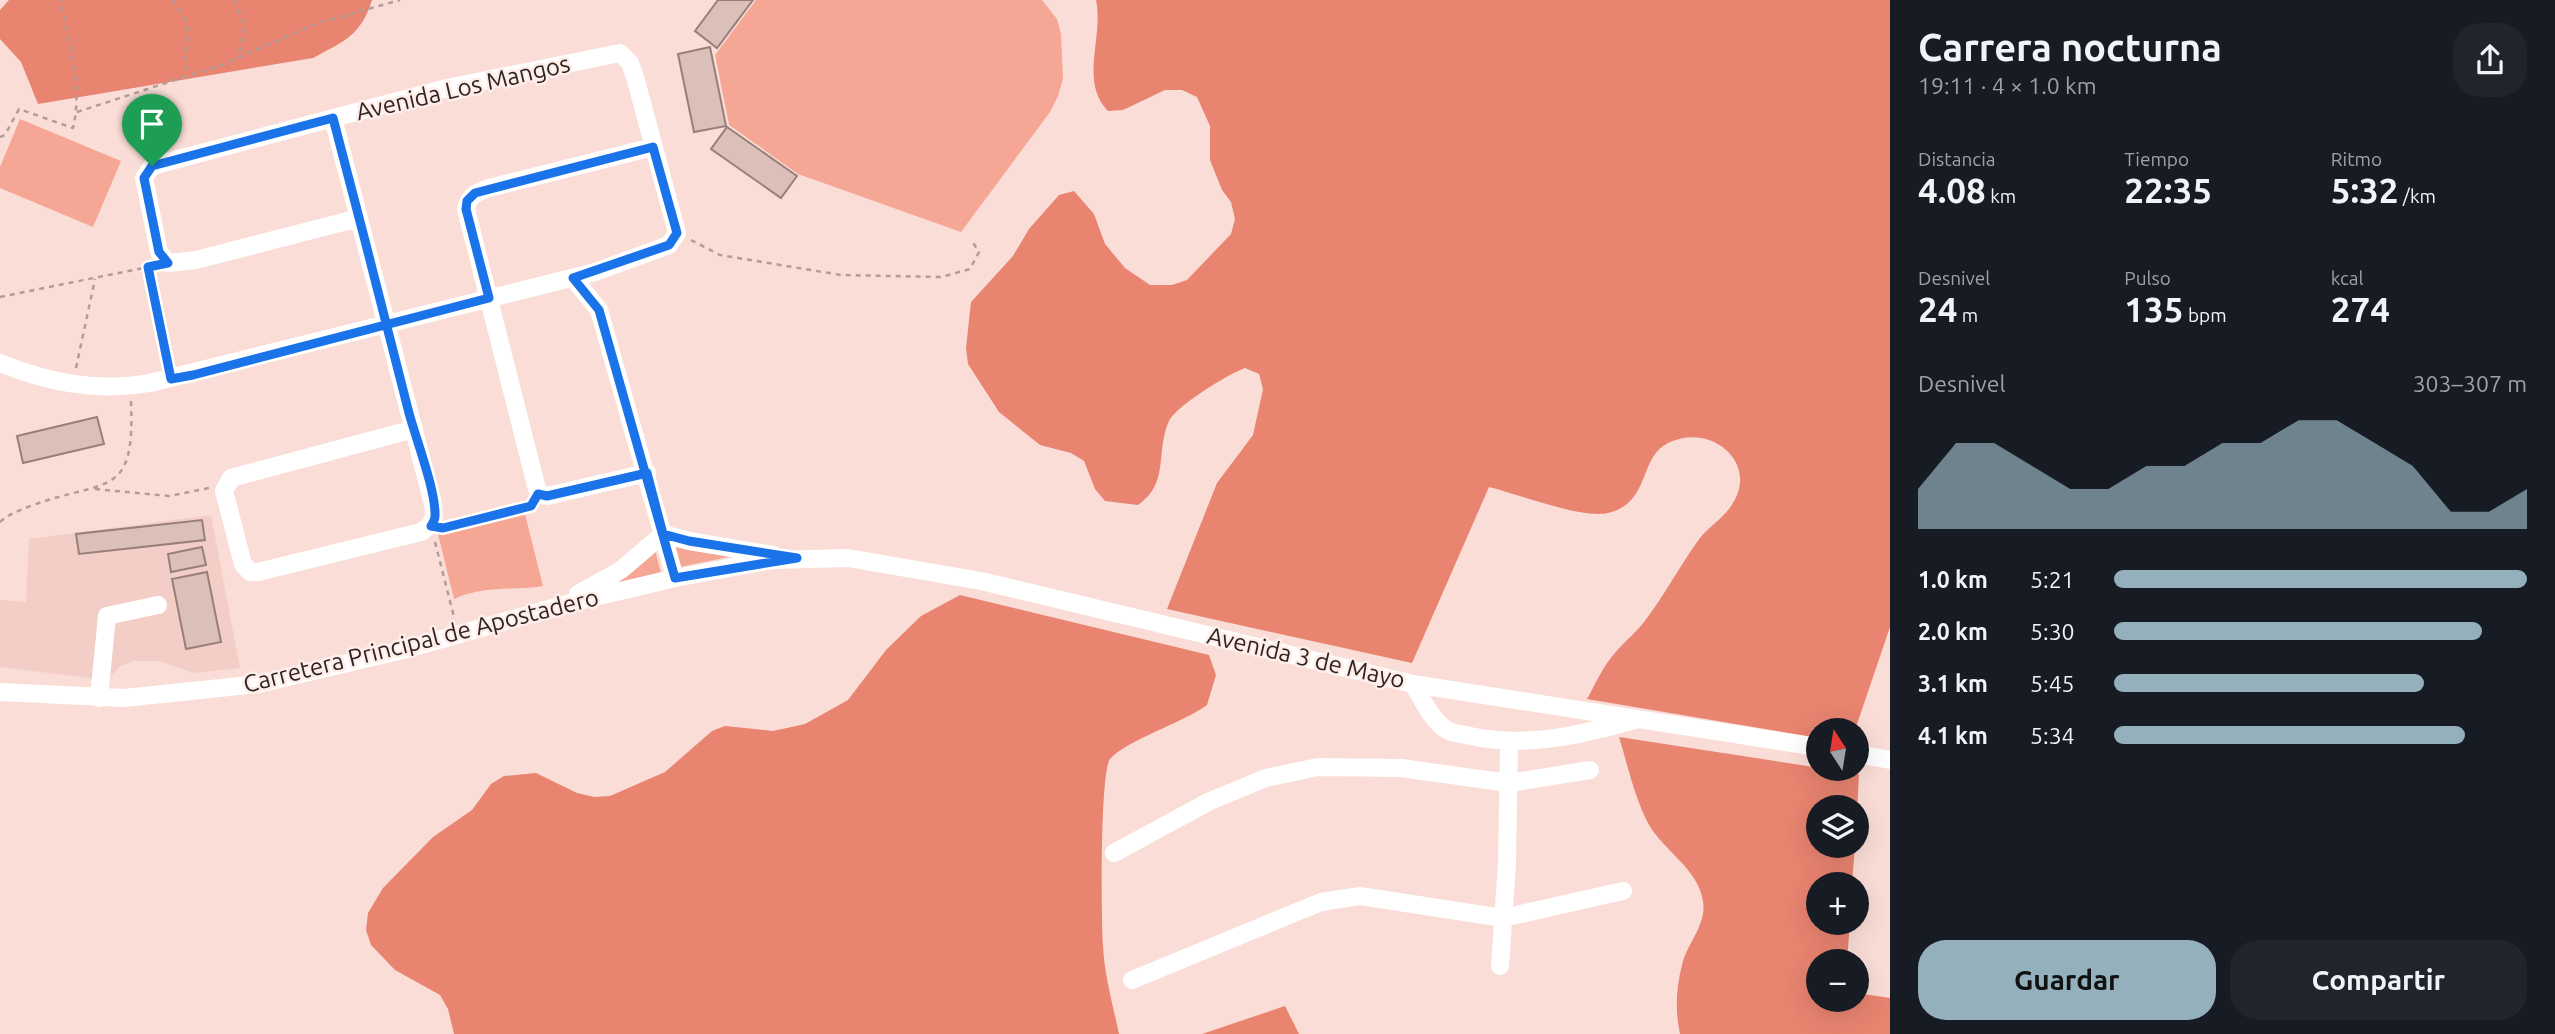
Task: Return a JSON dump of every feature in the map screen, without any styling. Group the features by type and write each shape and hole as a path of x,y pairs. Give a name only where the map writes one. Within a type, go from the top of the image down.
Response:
{"street":[{"name":"Avenida Los Mangos","path":"168,263 159,252 146,172 152,166 447,88 620,53 630,63 635,77 653,147"},
{"path":"333,118 414,429 435,518 431,526 421,532 258,572 250,572 243,564 224,491 231,478 414,429"},
{"path":"0,363 72,385 117,389 171,379 489,298 573,278 669,245 677,233 653,147 475,193 467,201 466,209 489,298 538,494 547,496 647,473"},
{"path":"168,263 196,260 359,218"},
{"path":"573,278 599,310 675,578"},
{"path":"663,534 689,541 797,558"},
{"path":"552,608 621,570 663,534"},
{"name":"Carretera Principal de Apostadero","path":"0,692 99,698 171,695 258,684 675,578 797,558"},
{"name":"Avenida 3 de Mayo","path":"797,558 882,561 981,581 1413,684 1806,745"},
{"path":"99,698 107,616 158,605"},
{"path":"1413,684 1436,720 1448,731 1510,742 1579,734 1642,718"},
{"path":"1500,966 1510,742"},
{"path":"1869,756 1890,760"},
{"path":"1114,853 1210,801 1266,778 1318,767 1401,768 1509,783 1590,770"},
{"path":"1132,980 1321,902 1360,896 1503,918 1623,891"}],"path":[{"path":"0,137 5,135 19,109 73,128 77,112 61,0"},
{"path":"173,0 189,25 189,42 182,58 188,76"},
{"path":"234,0 245,25 238,58"},
{"path":"77,112 238,58 318,23 400,0"},
{"path":"677,233 720,255 841,275 941,277 959,274 970,269 976,261 979,252 972,241"},
{"path":"0,297 168,263"},
{"path":"148,267 171,379"},
{"path":"72,385 95,278"},
{"path":"0,522 8,514 51,499 95,489 117,476 128,463 132,442 130,387"},
{"path":"95,489 169,496 226,484"},
{"path":"459,635 431,526 443,528 531,506 538,494"}],"shaded area":[{"path":"9,0 372,0 363,21 350,36 313,58 38,104 21,62 0,39 0,10"},
{"path":"756,0 1042,0 1057,19 1061,34 1063,79 1050,112 961,232 798,174 729,125 715,55"},
{"path":"1096,0 1890,0 1890,627 1859,718 1806,718 1806,736 1587,699 1607,663 1647,618 1697,542 1733,503 1739,488 1740,473 1735,460 1726,449 1699,438 1684,438 1668,443 1659,450 1631,500 1622,508 1608,513 1596,514 1566,509 1489,487 1412,663 1167,609 1217,483 1253,435 1263,389 1259,374 1245,368 1237,371 1181,407 1169,421 1154,487 1138,505 1105,501 1095,489 1084,461 1071,453 1040,445 999,412 968,364 966,348 971,302 1013,256 1029,229 1059,195 1074,191 1094,214 1105,244 1125,268 1150,285 1172,285 1187,280 1231,234 1235,219 1231,202 1222,190 1210,160 1210,126 1197,97 1182,90 1165,90 1123,110 1108,111 1099,99 1094,73 1098,14"},
{"path":"20,119 121,161 93,227 0,188 0,167"},
{"path":"524,510 543,586 487,590 454,599 438,534"},
{"path":"211,515 240,668 193,673 160,661 133,661 121,666 106,680 0,667 0,600 26,602 29,539"},
{"path":"675,547 738,555 680,567"},
{"path":"655,550 661,573 618,583"},
{"path":"960,595 1209,655 1216,675 1207,705 1117,752 1110,759 1107,770 1102,848 1102,930 1105,967 1119,1034 454,1034 448,1009 440,995 395,970 371,945 366,930 368,913 383,888 433,837 472,810 491,784 504,776 536,773 577,793 594,797 610,796 665,772 712,731 725,726 773,731 805,724 848,700 886,650 921,616"},
{"path":"1619,737 1806,766 1806,781 1859,781 1858,795 1806,795 1806,858 1854,858 1853,872 1806,872 1806,935 1849,935 1848,949 1806,949 1806,1012 1869,1012 1869,995 1890,998 1890,1034 1680,1034 1678,983 1682,965 1702,918 1703,901 1700,889 1687,869 1654,833 1635,792"},
{"path":"1285,1006 1299,1034 1202,1034"}],"building":[{"path":"718,0 753,0 717,48 695,31"},
{"path":"710,47 726,126 694,132 678,54"},
{"path":"727,127 797,176 781,198 711,149"},
{"path":"97,417 104,444 23,463 17,436"},
{"path":"202,520 205,540 79,554 76,534"},
{"path":"202,547 206,565 171,572 168,554"},
{"path":"207,572 221,642 186,649 172,579"}],"route":[{"path":"152,166 144,178 159,252 168,263 148,267 171,379 193,375 387,325 489,298 466,209 467,201 475,193 653,147 677,233 675,240 669,245 573,278 599,310 647,473 675,578 797,558 689,541 663,534 647,473 547,496 538,494 531,506 443,528 431,526 435,518 433,504 414,429 400,377 387,325 333,118 152,166"}]}
